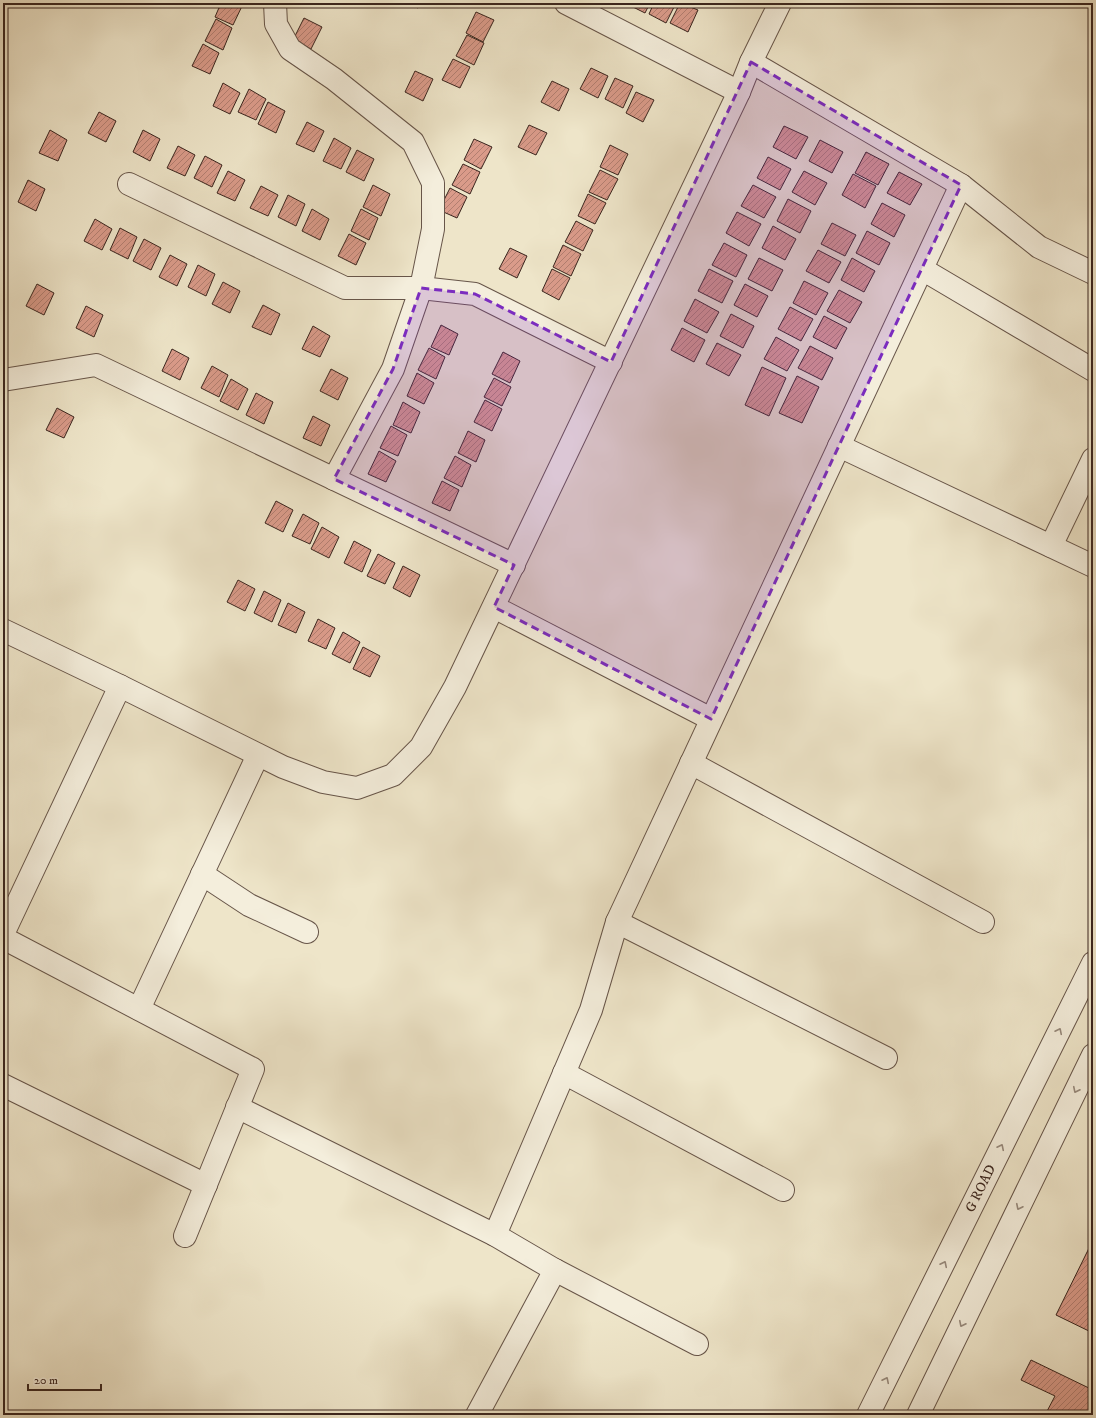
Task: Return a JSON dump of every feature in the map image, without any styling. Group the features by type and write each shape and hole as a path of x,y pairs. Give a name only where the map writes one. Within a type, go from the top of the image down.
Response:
{"street":[{"path":"275,3 276,24 290,49 334,79 413,142 433,183 433,229 421,288 393,369 334,478"},
{"path":"566,3 739,92"},
{"path":"3,630 283,767 323,782 358,788 393,775 421,747 455,688 611,362 780,3"},
{"path":"751,62 961,185 1039,247 1093,273"},
{"path":"129,184 345,288 421,288 475,294 611,362"},
{"path":"495,1235 591,1010 617,922 961,185"},
{"path":"922,269 1093,370"},
{"path":"3,380 96,365 514,565"},
{"path":"839,446 1093,566"},
{"path":"1051,546 1093,459"},
{"path":"494,607 712,719"},
{"path":"3,934 120,686"},
{"path":"139,1009 258,755"},
{"path":"691,763 984,922"},
{"path":"202,874 249,905 307,932"},
{"path":"617,922 886,1058"},
{"path":"3,938 253,1069 185,1236"},
{"name":"G ROAD","path":"868,1415 1093,963"},
{"path":"918,1415 1093,1055"},
{"path":"564,1073 783,1190"},
{"path":"3,1085 206,1184"},
{"path":"237,1107 495,1235 555,1270 697,1344"},
{"path":"477,1415 555,1270"}],"highlighted area":[{"path":"751,62 961,185 711,719 494,607 514,565 334,479 393,369 421,288 475,294 611,362"}],"building":[{"path":"221,3 243,4 233,25 215,17"},
{"path":"408,3 421,3 418,8"},
{"path":"650,3 645,13 627,4"},
{"path":"654,3 676,3 666,23 649,14"},
{"path":"680,3 698,10 688,32 670,23"},
{"path":"476,12 494,20 483,42 466,33"},
{"path":"304,18 322,27 311,49 293,40"},
{"path":"216,19 232,28 223,50 205,41"},
{"path":"467,35 484,43 474,65 456,56"},
{"path":"203,44 219,53 210,74 192,66"},
{"path":"453,59 470,67 460,88 442,80"},
{"path":"591,68 608,76 598,98 580,89"},
{"path":"415,71 433,79 423,101 405,92"},
{"path":"615,78 633,86 623,108 605,99"},
{"path":"552,81 569,89 559,111 541,102"},
{"path":"223,83 240,93 230,114 213,106"},
{"path":"249,89 266,99 256,120 238,112"},
{"path":"636,92 654,100 643,122 626,113"},
{"path":"268,102 285,111 276,133 258,124"},
{"path":"99,112 116,121 106,142 88,133"},
{"path":"307,122 324,131 314,152 296,144"},
{"path":"529,125 547,133 536,155 518,147"},
{"path":"784,126 808,137 796,159 773,147"},
{"path":"50,130 67,140 58,161 39,153"},
{"path":"143,130 160,139 150,161 133,152"},
{"path":"334,138 351,148 341,169 323,161"},
{"path":"474,139 492,147 481,169 464,160"},
{"path":"820,140 843,152 832,173 809,161"},
{"path":"610,145 628,154 618,175 600,167"},
{"path":"178,146 195,155 185,176 167,168"},
{"path":"357,150 374,159 364,181 346,172"},
{"path":"866,152 889,164 878,185 855,173"},
{"path":"205,156 222,165 212,187 194,178"},
{"path":"768,157 791,169 780,190 757,178"},
{"path":"463,164 480,172 470,194 452,185"},
{"path":"600,170 618,179 607,200 589,192"},
{"path":"228,171 245,180 235,201 217,193"},
{"path":"804,171 827,183 815,205 792,192"},
{"path":"899,172 922,184 910,205 887,193"},
{"path":"853,174 876,186 865,208 842,195"},
{"path":"28,180 45,189 36,211 18,202"},
{"path":"373,185 390,194 381,216 363,207"},
{"path":"753,185 776,197 764,218 741,206"},
{"path":"261,186 278,195 268,216 250,208"},
{"path":"450,188 467,197 457,218 439,210"},
{"path":"588,194 606,203 595,224 578,216"},
{"path":"288,195 305,204 296,226 278,217"},
{"path":"788,199 811,211 800,233 777,221"},
{"path":"882,203 905,215 894,237 871,224"},
{"path":"312,209 329,219 320,240 302,231"},
{"path":"361,209 378,218 369,240 351,231"},
{"path":"737,212 761,224 749,246 726,233"},
{"path":"95,219 112,229 102,250 84,241"},
{"path":"576,221 593,230 583,251 565,242"},
{"path":"832,223 856,235 845,256 821,244"},
{"path":"773,226 796,239 785,260 762,248"},
{"path":"120,228 137,237 128,259 110,250"},
{"path":"867,231 890,243 879,265 856,253"},
{"path":"349,234 366,243 356,265 338,256"},
{"path":"144,239 161,248 151,270 133,261"},
{"path":"724,243 747,255 736,277 712,265"},
{"path":"563,245 581,254 571,276 553,267"},
{"path":"510,248 527,256 517,278 499,269"},
{"path":"818,250 841,262 829,283 806,271"},
{"path":"170,255 187,264 177,286 159,277"},
{"path":"759,258 783,270 772,291 748,279"},
{"path":"852,258 875,271 864,292 841,280"},
{"path":"198,265 215,274 206,296 188,287"},
{"path":"552,269 570,278 559,300 542,291"},
{"path":"709,269 733,281 722,303 698,291"},
{"path":"804,281 828,293 816,315 793,303"},
{"path":"223,282 240,291 230,313 212,304"},
{"path":"37,284 54,293 44,315 26,306"},
{"path":"745,284 768,296 757,317 734,305"},
{"path":"839,290 862,302 850,323 827,311"},
{"path":"695,299 719,312 707,333 684,321"},
{"path":"263,305 280,314 271,335 252,327"},
{"path":"86,306 103,315 94,337 76,328"},
{"path":"790,307 813,319 801,341 778,329"},
{"path":"731,314 754,326 743,348 720,336"},
{"path":"824,316 847,328 836,349 813,337"},
{"path":"441,325 458,334 449,355 431,347"},
{"path":"313,326 330,336 320,357 302,349"},
{"path":"682,328 705,340 694,362 671,350"},
{"path":"776,337 799,350 787,371 764,359"},
{"path":"717,343 741,355 729,376 706,364"},
{"path":"810,346 833,358 822,380 798,368"},
{"path":"429,348 445,357 436,379 418,370"},
{"path":"172,349 189,358 180,380 162,371"},
{"path":"503,352 520,361 510,383 492,374"},
{"path":"212,366 228,375 219,397 201,388"},
{"path":"762,367 786,378 769,416 745,405"},
{"path":"331,369 348,378 338,400 320,391"},
{"path":"417,373 434,383 424,404 407,396"},
{"path":"797,376 819,387 802,423 779,413"},
{"path":"494,378 511,387 502,406 484,397"},
{"path":"231,379 248,389 238,410 220,401"},
{"path":"256,393 273,402 264,424 246,415"},
{"path":"485,400 502,409 492,431 474,422"},
{"path":"403,402 420,412 411,433 393,425"},
{"path":"57,408 74,417 64,438 46,430"},
{"path":"313,416 330,425 321,446 303,438"},
{"path":"391,426 407,435 398,456 380,448"},
{"path":"468,431 485,440 476,462 458,453"},
{"path":"379,451 396,461 386,482 368,474"},
{"path":"455,456 471,465 462,487 444,478"},
{"path":"442,481 459,490 450,511 432,503"},
{"path":"276,501 293,510 283,532 265,523"},
{"path":"303,514 319,523 310,544 292,536"},
{"path":"322,527 339,537 329,558 311,549"},
{"path":"354,541 371,550 362,572 344,563"},
{"path":"378,554 395,563 385,584 367,576"},
{"path":"403,566 420,575 410,597 393,588"},
{"path":"238,580 255,589 245,611 227,602"},
{"path":"264,591 281,600 272,622 254,613"},
{"path":"288,603 305,612 296,633 278,625"},
{"path":"318,619 335,628 326,649 308,641"},
{"path":"343,632 360,642 350,663 332,654"},
{"path":"363,647 380,656 370,677 353,669"},
{"path":"1093,1240 1093,1333 1056,1315"},
{"path":"1031,1360 1093,1390 1093,1415 1045,1415 1055,1396 1021,1380"}]}
